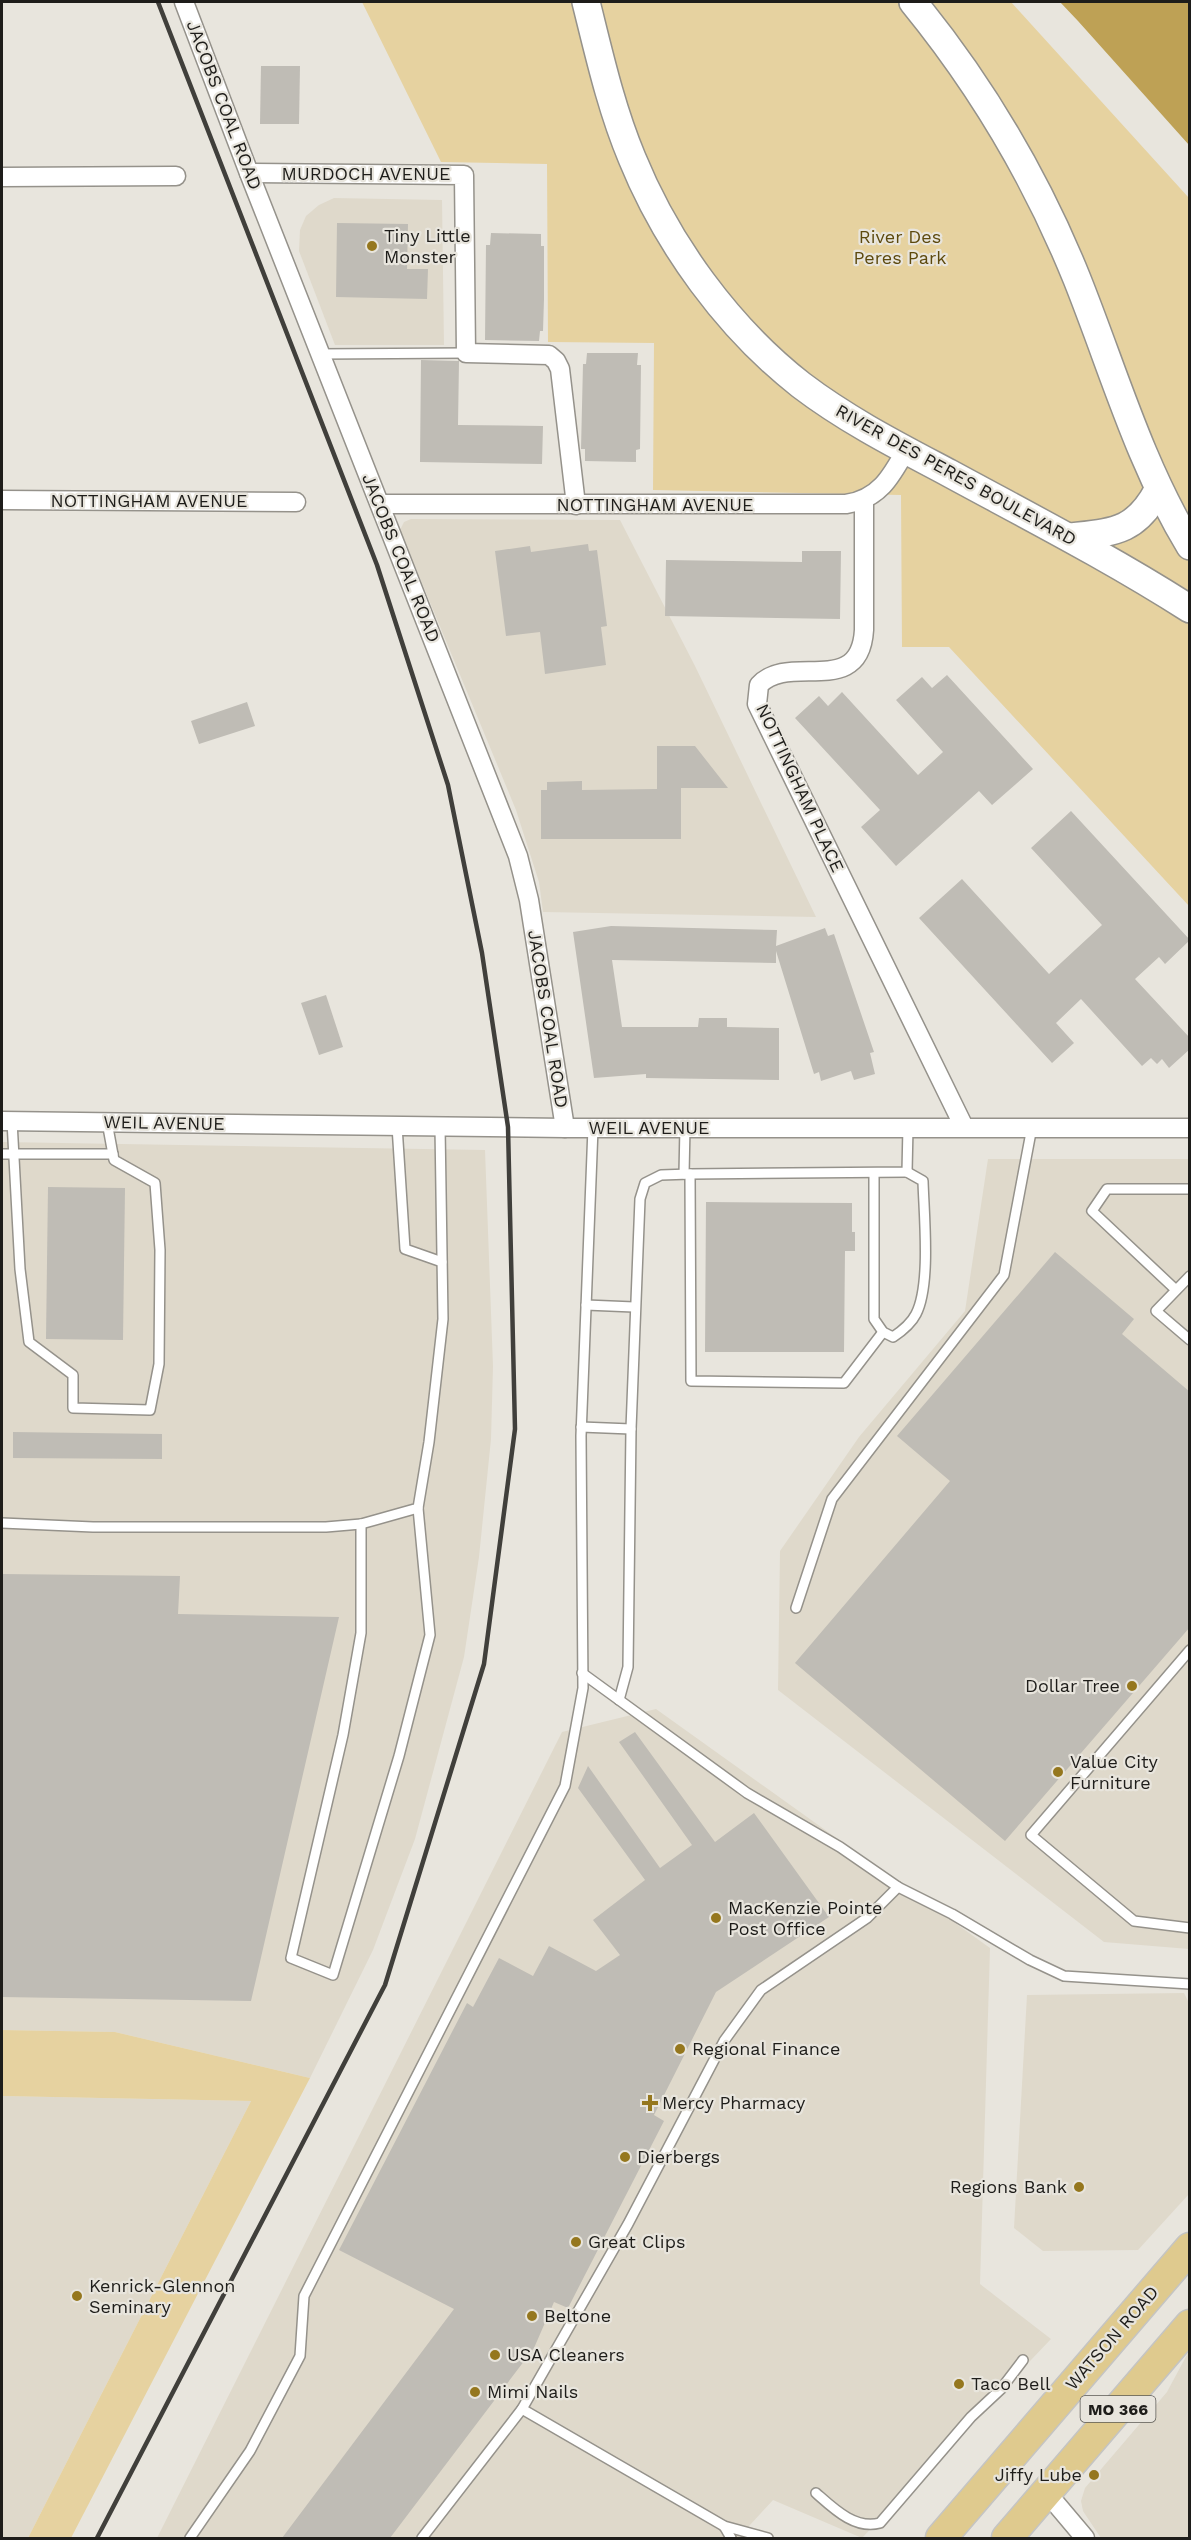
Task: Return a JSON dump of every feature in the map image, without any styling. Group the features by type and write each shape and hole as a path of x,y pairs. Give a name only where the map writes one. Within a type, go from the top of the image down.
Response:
{"main road":[{"name":"RIVER DES PERES BOULEVARD","path":"586,2 605,78 632,159 655,207 685,256 740,327 769,357 831,407 906,450 1070,537 1190,609"},
{"path":"913,2 953,55 1006,136 1055,228 1089,312 1128,422 1158,490 1190,546"},
{"path":"1070,537 1099,534 1136,522 1148,510 1158,490"},
{"name":"WATSON ROAD","path":"940,2538 1190,2248"},
{"name":"MO 366","path":"1007,2538 1190,2325"}],"street":[{"name":"JACOBS COAL ROAD","path":"184,2 518,856 530,900 565,1128"},
{"name":"MURDOCH AVENUE","path":"249,173 464,175 466,353"},
{"path":"2,177 176,176"},
{"path":"466,353 549,355 556,361 560,369 576,505"},
{"path":"864,500 872,497 892,474 906,450"},
{"name":"NOTTINGHAM AVENUE","path":"2,500 296,502"},
{"name":"NOTTINGHAM AVENUE","path":"380,504 830,505 864,500"},
{"name":"NOTTINGHAM PLACE","path":"864,500 864,630 863,644 859,653 851,662 839,669 768,678 759,685 757,704 964,1126"},
{"name":"WEIL AVENUE","path":"7,1121 565,1128 964,1126 1190,1128"},
{"path":"1047,2493 1086,2538"}],"lane":[{"path":"321,354 466,353"},
{"path":"7,1121 15,1154 19,1252 29,1342 73,1375 73,1408 150,1410 159,1364 160,1250 155,1183 114,1160 107,1122"},
{"path":"397,1126 405,1249 442,1262"},
{"path":"361,1524 361,1633 343,1734 291,1959 333,1975 399,1756 430,1635 418,1508 429,1442 443,1319 440,1127"},
{"path":"908,1127 908,1172"},
{"path":"796,1608 832,1499 1004,1275 1032,1127"},
{"path":"190,2538 250,2451 300,2356 304,2296 565,1786 582,1688 581,1427 593,1128"},
{"path":"684,1128 691,1381 844,1383 883,1332"},
{"path":"2,1154 113,1154"},
{"path":"619,1700 628,1667 634,1307 640,1199 645,1183 661,1175 908,1172 923,1181 924,1289 916,1314 905,1328 893,1337 883,1332 874,1319 874,1173"},
{"path":"1176,1290 1092,1211 1107,1189 1190,1189"},
{"path":"1190,1276 1156,1311 1190,1340"},
{"path":"586,1305 634,1307"},
{"path":"581,1427 631,1429"},
{"path":"2,1523 93,1527 326,1527 361,1524 418,1508"},
{"path":"1190,1650 1032,1835 1134,1921 1190,1928"},
{"path":"582,1673 747,1793 840,1847 898,1887 952,1914 1030,1960 1065,1976 1190,1984"},
{"path":"422,2538 522,2409 628,2224 724,2041 761,1990 867,1918 898,1887"},
{"path":"816,2493 854,2522 873,2525 880,2523 971,2417 1001,2389 1023,2361"},
{"path":"522,2409 724,2526 768,2538"},
{"path":"724,2526 731,2538"}],"shaded area":[{"path":"1060,2 1189,2 1189,145 1078,21"},
{"path":"334,198 442,200 444,345 335,345 299,251 300,230 306,216 319,205"},
{"path":"411,519 620,520 695,666 816,917 543,912 539,882 516,810 400,530 404,522"},
{"path":"2,1142 485,1150 493,1366 491,1439 479,1557 464,1657 415,1839 373,1950 310,2078 115,2032 2,2030"},
{"path":"988,1159 1189,1159 1189,1949 1104,1942 778,1690 780,1551 859,1437 965,1311"},
{"path":"656,1709 990,1948 980,2284 1051,2339 862,2538 773,2500 738,2538 157,2538 562,1732"},
{"path":"1184,1993 1190,2005 1189,2194 1138,2250 1043,2251 1014,2228 1027,1995"},
{"name":"Kenrick-Glennon Seminary","path":"2,2096 251,2101 28,2538 2,2538"},
{"path":"1189,2351 1189,2538 1101,2538 1083,2511 1081,2501 1085,2488 1167,2392"}],"green space":[{"name":"River Des Peres Park","path":"362,2 1011,2 1189,198 1189,906 949,647 902,647 901,495 653,490 654,343 548,342 547,164 441,162"},
{"path":"2,2030 115,2032 310,2078 71,2538 28,2538 251,2101 2,2096"}],"building":[{"path":"261,66 300,66 299,124 260,124"},
{"name":"Tiny Little Monster","path":"337,223 408,224 407,269 428,269 427,299 336,297"},
{"path":"491,233 541,234 541,246 544,246 544,299 543,331 540,331 539,341 485,340 486,245 490,245"},
{"path":"587,353 638,353 637,365 641,365 640,449 636,450 636,462 585,461 585,449 581,449 583,364 586,364"},
{"path":"421,360 459,361 458,425 543,426 542,464 420,462"},
{"path":"588,544 589,551 597,550 607,626 601,627 606,665 545,674 540,632 506,636 495,551 530,546 531,552"},
{"path":"802,551 841,551 840,619 665,616 666,560 802,562"},
{"path":"947,675 1033,769 992,805 979,791 896,866 861,827 880,810 795,718 819,696 828,706 842,692 918,775 943,752 896,700 922,677 932,688"},
{"path":"247,702 255,726 199,744 191,721"},
{"path":"657,746 695,746 728,788 681,788 681,839 541,839 541,790 547,790 547,782 582,781 582,790 657,789"},
{"path":"1071,811 1190,940 1165,964 1159,957 1135,979 1190,1038 1190,1049 1169,1068 1162,1059 1157,1064 1151,1058 1142,1066 1081,999 1056,1023 1074,1043 1052,1063 919,918 962,879 1049,974 1102,925 1031,848"},
{"path":"611,926 777,930 776,946 825,928 828,936 834,934 874,1052 870,1053 875,1074 854,1080 851,1071 821,1081 819,1072 814,1074 776,951 776,963 612,960 622,1027 698,1027 699,1018 727,1018 727,1027 779,1028 779,1080 646,1078 646,1074 594,1078 573,932"},
{"path":"326,995 343,1047 319,1055 301,1003"},
{"path":"48,1187 125,1188 123,1340 46,1339"},
{"path":"706,1202 852,1203 852,1232 855,1232 855,1251 845,1251 844,1352 705,1352"},
{"path":"1055,1252 1134,1319 1122,1334 1190,1392 1190,1627 1005,1841 795,1663 950,1481 897,1436"},
{"path":"13,1432 162,1434 162,1459 13,1458"},
{"path":"2,1574 180,1576 178,1614 339,1617 251,2001 2,1997"},
{"path":"635,1732 715,1842 754,1813 829,1917 716,1992 654,2115 664,2121 568,2308 554,2302 534,2348 390,2538 282,2538 454,2309 339,2250 467,2003 473,2007 499,1958 533,1976 549,1946 596,1971 620,1955 593,1920 645,1880 578,1788 588,1766 660,1868 692,1845 619,1742"}],"railway":[{"path":"97,2538 385,1985 484,1664 515,1429 508,1127 482,953 448,785 377,565 158,2"}],"place":[{"name":"Tiny Little Monster","path":"372,246"},
{"name":"Dollar Tree","path":"1132,1686"},
{"name":"Value City Furniture","path":"1058,1772"},
{"name":"MacKenzie Pointe Post Office","path":"716,1918"},
{"name":"Regional Finance","path":"680,2049"},
{"name":"Mercy Pharmacy","path":"650,2103"},
{"name":"Dierbergs","path":"625,2157"},
{"name":"Regions Bank","path":"1079,2187"},
{"name":"Great Clips","path":"576,2242"},
{"name":"Kenrick-Glennon Seminary","path":"77,2296"},
{"name":"Beltone","path":"532,2316"},
{"name":"USA Cleaners","path":"495,2355"},
{"name":"Taco Bell","path":"959,2384"},
{"name":"Mimi Nails","path":"475,2392"},
{"name":"Jiffy Lube","path":"1094,2475"}]}
